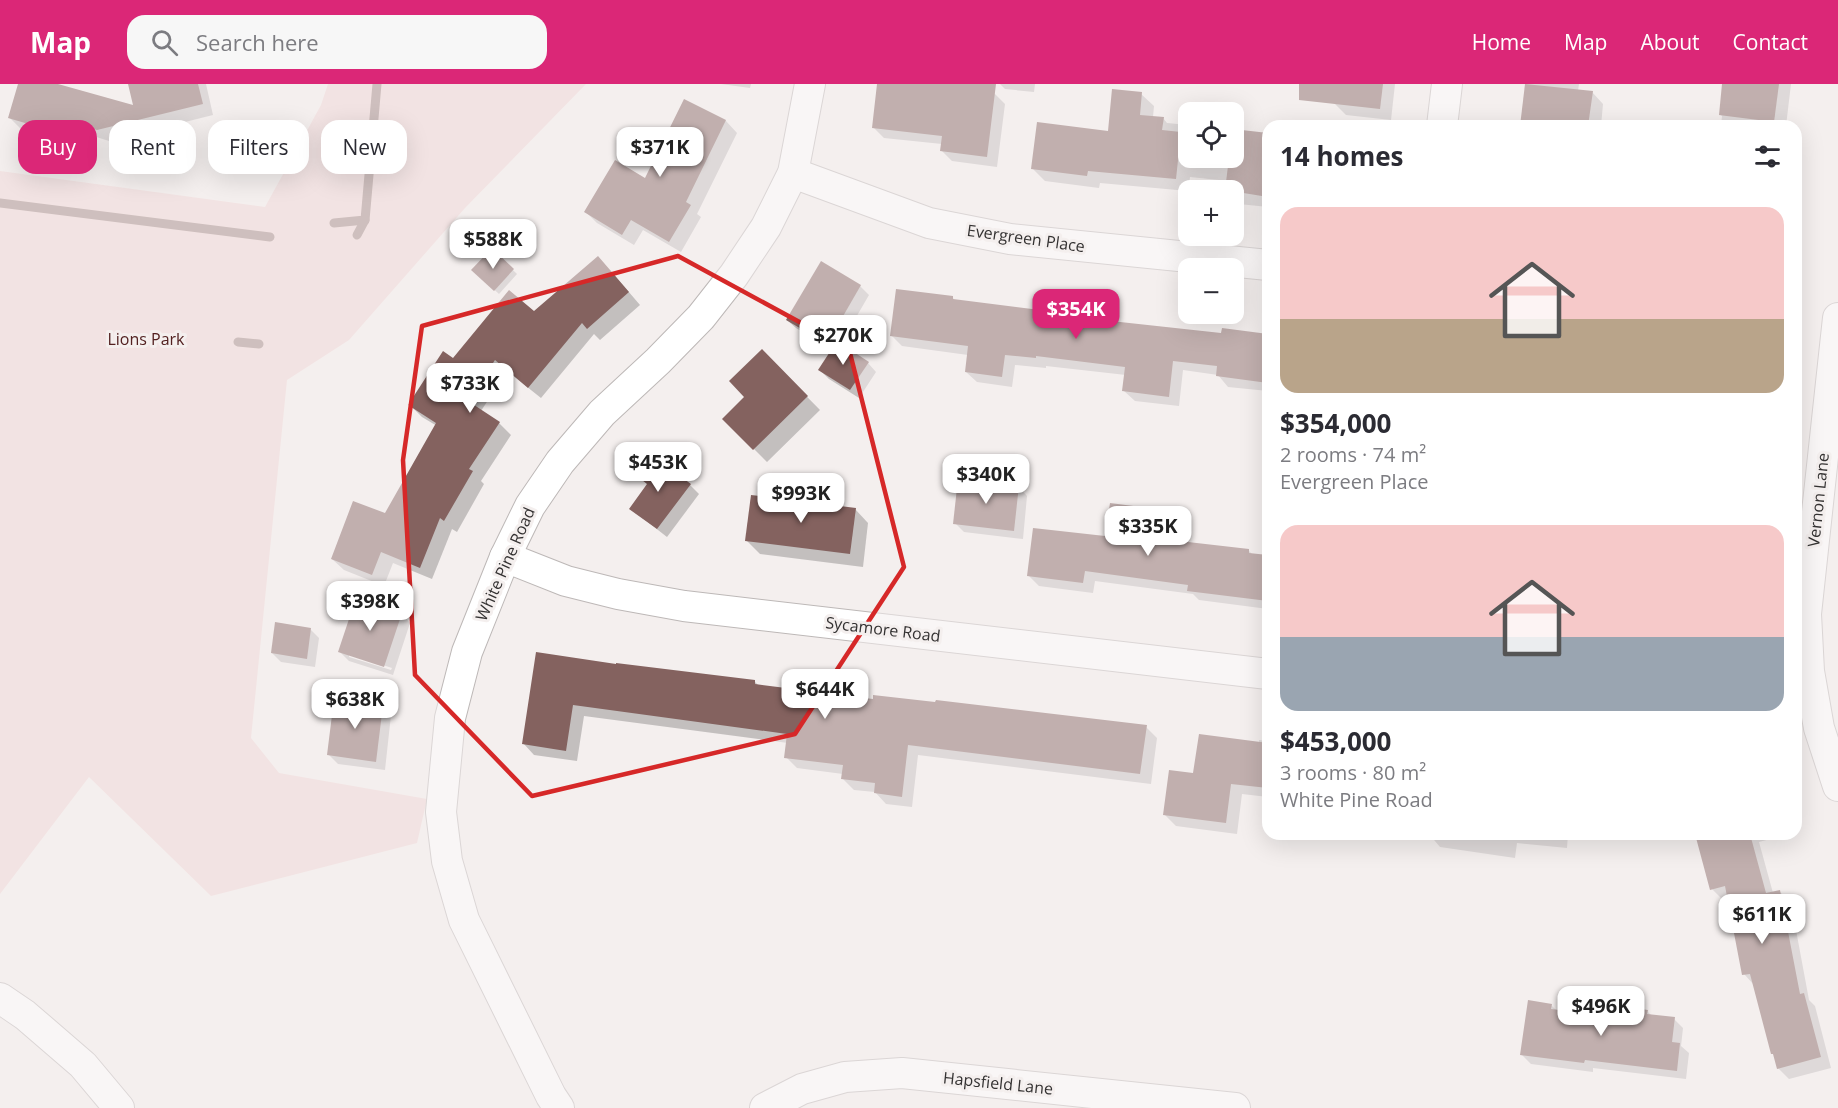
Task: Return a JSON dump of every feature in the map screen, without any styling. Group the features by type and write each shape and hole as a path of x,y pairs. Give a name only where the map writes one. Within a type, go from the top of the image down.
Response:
{"street":[{"name":"White Pine Road","path":"559,1108 464,920 447,861 441,812 450,718 467,652 505,557 530,506 560,462 602,413 701,317 734,275 766,226 793,173 810,84"},
{"path":"1443,120 1447,84"},
{"name":"Evergreen Place","path":"793,173 929,222 1010,239 1262,264"},
{"name":"Vernon Lane","path":"1838,318 1832,410 1806,614 1809,671 1819,728 1838,786"},
{"name":"Sycamore Road","path":"505,557 566,581 618,594 684,606 1262,673"},
{"path":"0,998 83,1065 119,1108"},
{"name":"Hapsfield Lane","path":"765,1108 802,1089 844,1077 902,1073 1235,1108"}],"highlighted area":[{"path":"678,256 849,349 904,567 795,734 532,796 415,675 403,460 422,326"}],"green space":[{"name":"Lions Park","path":"328,84 586,84 465,208 349,340 287,380 251,738 279,773 427,799 417,843 211,896 89,777 0,894 0,171 265,207 283,174 309,174 309,127 321,105"}],"building":[{"path":"18,84 58,84 133,105 128,84 198,84 203,104 138,120 109,120 109,127 97,130 97,120 18,121 8,118"},
{"path":"877,84 996,84 987,157 940,151 942,136 872,128"},
{"path":"1299,84 1383,84 1380,109 1299,100"},
{"path":"1525,84 1593,91 1589,120 1521,120"},
{"path":"1722,84 1779,84 1774,120 1719,115"},
{"path":"1112,89 1142,92 1140,115 1164,117 1162,130 1178,132 1176,179 1088,171 1087,176 1031,169 1037,122 1108,131"},
{"path":"684,99 726,120 686,202 691,205 669,242 631,220 622,235 584,212 615,160 645,178"},
{"path":"1244,130 1262,132 1262,196 1244,193 1244,180 1226,180 1228,168 1244,168"},
{"path":"492,248 514,269 494,291 471,270"},
{"path":"598,256 629,292 587,329 582,323 528,388 495,360 468,401 500,422 469,469 473,471 444,521 440,518 420,568 381,552 372,575 331,559 353,501 385,513 436,423 408,405 443,351 453,358 509,290 534,311"},
{"path":"821,261 861,285 827,344 786,320"},
{"path":"896,289 1056,312 1056,310 1111,316 1111,321 1221,333 1222,328 1262,333 1262,382 1216,376 1217,366 1173,361 1169,397 1122,391 1125,367 1036,356 1036,358 1005,355 1002,377 965,372 968,346 890,336"},
{"path":"837,341 869,362 850,390 818,370"},
{"path":"762,349 808,396 753,450 722,419 744,397 729,381"},
{"path":"652,456 691,484 657,529 629,509 647,484 637,476"},
{"path":"958,479 1019,485 1014,531 953,524"},
{"path":"751,495 856,508 850,554 745,541"},
{"path":"1110,503 1157,509 1153,538 1249,549 1249,553 1262,554 1262,600 1187,591 1188,585 1085,571 1083,583 1027,576 1033,528 1105,536"},
{"path":"356,598 402,613 384,667 338,652"},
{"path":"275,622 311,628 307,659 271,653"},
{"path":"536,652 755,680 755,684 873,699 873,695 935,702 936,700 1147,725 1140,774 908,745 902,797 874,793 875,783 841,779 843,765 784,758 787,734 573,705 566,751 522,744"},
{"path":"334,699 383,705 376,762 327,755"},
{"path":"1199,734 1262,742 1262,787 1231,784 1226,823 1163,815 1169,770 1193,773"},
{"path":"1697,840 1752,840 1766,893 1780,890 1800,994 1804,993 1821,1057 1777,1069 1750,974 1742,975 1725,886 1710,890"},
{"path":"1528,1000 1552,1004 1551,1009 1609,1016 1610,1005 1648,1010 1647,1014 1675,1017 1672,1042 1680,1043 1677,1071 1520,1055"}],"waterway":[{"path":"334,223 365,220 377,84"},
{"path":"0,203 270,237"},
{"path":"357,235 365,220"},
{"path":"238,342 259,344"}]}
